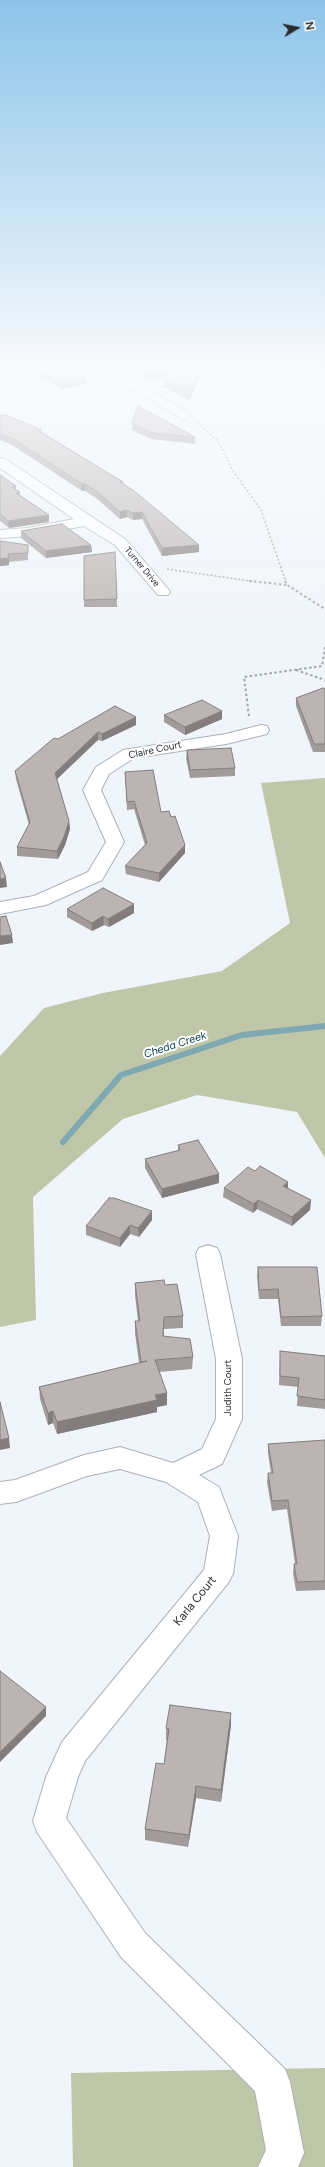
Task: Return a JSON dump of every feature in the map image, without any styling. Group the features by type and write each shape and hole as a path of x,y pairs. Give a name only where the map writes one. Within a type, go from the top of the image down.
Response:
{"street":[{"name":"Turner Drive","path":"7,467 86,521 120,542 163,592"},
{"path":"0,534 28,532 86,521"},
{"name":"Claire Court","path":"0,908 39,901 94,876 115,842 92,790 102,771 128,754 226,739 259,731"},
{"name":"Judith Court","path":"175,1474 212,1456 229,1419 229,1359 208,1254"},
{"name":"Karla Court","path":"0,1493 16,1491 84,1466 120,1458 175,1474 209,1495 224,1536 218,1574 73,1752 62,1777 50,1821 133,1945 272,2082 286,2153 277,2167"}],"path":[{"path":"231,467 261,510 287,585"},
{"path":"142,568 154,566 193,574 287,585 325,609"},
{"path":"259,731 250,720 244,677 322,666 325,647"},
{"path":"296,669 325,680"}],"green space":[{"path":"325,778 325,1158 297,1112 197,1095 123,1119 33,1197 36,1320 0,1327 0,1056 44,1008 103,993 222,971 290,923 261,783"},
{"path":"325,2068 325,2167 73,2167 71,2073"}],"building":[{"path":"56,467 99,467 123,482 120,482 133,490 199,545 162,548 142,512 133,513 127,510 120,512 96,491 85,484 82,484"},
{"path":"0,475 16,486 12,487 20,492 16,493 49,515 8,521 0,514"},
{"path":"62,524 91,545 46,551 21,531"},
{"path":"0,541 28,545 28,553 8,554 9,558 0,559"},
{"path":"115,552 117,599 84,600 84,556"},
{"path":"323,688 325,689 325,744 314,744 296,698"},
{"path":"202,700 222,711 185,727 164,715"},
{"path":"115,706 136,717 102,734 98,732 55,773 69,821 64,837 57,851 17,847 30,822 15,771 54,738 58,739"},
{"path":"231,748 235,768 190,770 187,750"},
{"path":"153,770 161,812 169,811 171,817 175,816 185,845 159,873 125,866 147,843 134,801 127,802 125,772"},
{"path":"0,862 6,878 0,879"},
{"path":"103,888 134,904 108,919 103,916 92,923 67,909"},
{"path":"6,916 12,935 0,936 0,917"},
{"path":"198,1140 219,1174 162,1189 145,1159 180,1150 178,1145"},
{"path":"260,1166 288,1182 283,1186 311,1200 292,1217 258,1200 254,1204 224,1188 248,1167 255,1171"},
{"path":"109,1198 114,1198 152,1211 138,1228 130,1225 120,1238 86,1226"},
{"path":"258,1267 317,1267 322,1316 281,1317 278,1289 259,1290"},
{"path":"164,1280 165,1285 177,1284 183,1316 164,1317 163,1336 190,1339 193,1357 155,1360 167,1393 155,1395 157,1400 57,1422 53,1411 48,1413 39,1387 147,1361 141,1362 135,1321 140,1321 135,1283"},
{"path":"280,1351 325,1356 325,1400 297,1396 299,1378 280,1376"},
{"path":"0,1402 9,1438 0,1440"},
{"path":"325,1440 325,1581 297,1582 294,1564 297,1564 288,1500 272,1501 268,1473 273,1473 268,1444"},
{"path":"0,1671 46,1707 0,1752"},
{"path":"170,1705 231,1713 221,1790 196,1786 189,1835 145,1829 156,1763 164,1764 169,1729 166,1728"}],"waterway":[{"name":"Cheda Creek","path":"63,1142 121,1075 242,1035 325,1026"}]}
